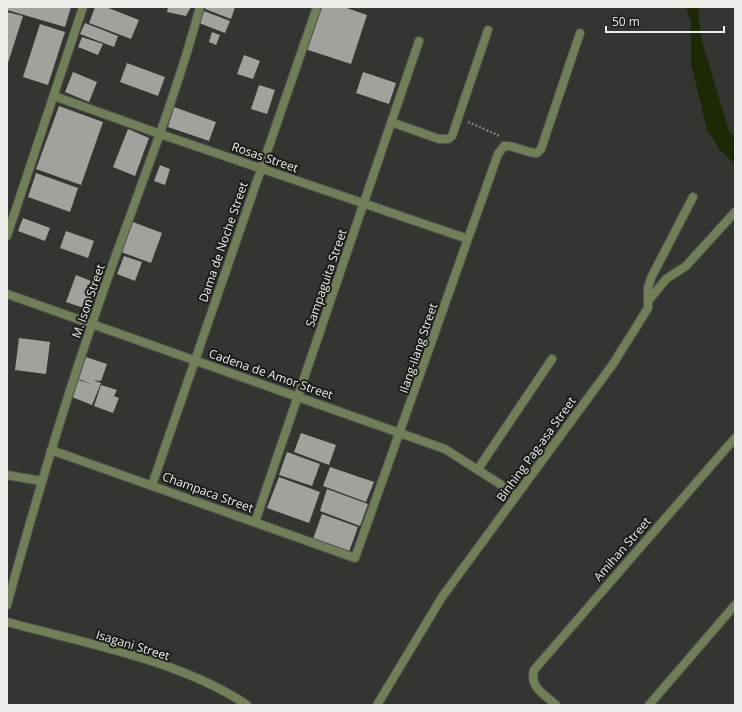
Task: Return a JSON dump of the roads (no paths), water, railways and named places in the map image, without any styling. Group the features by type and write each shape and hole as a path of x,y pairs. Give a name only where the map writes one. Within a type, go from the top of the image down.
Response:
{"street":[{"path":"7,236 83,7"},
{"name":"M. Ison Street","path":"7,605 51,450 92,323 160,134 200,7"},
{"name":"Dama de Noche Street","path":"152,485 316,7"},
{"path":"391,122 444,140 452,136 488,30"},
{"name":"Ilang-Ilang Street","path":"355,558 401,433 498,154 504,146 509,146 531,153 537,153 541,149 580,34"},
{"name":"Sampaguita Street","path":"254,522 419,41"},
{"name":"Rosas Street","path":"54,96 468,240"},
{"name":"Binhing Pag-asa Street","path":"377,705 442,597 612,364 648,308 648,288 651,278 693,197"},
{"path":"649,300 666,279 686,266 735,212"},
{"name":"Cadena de Amor Street","path":"7,294 445,449 517,495"},
{"path":"478,469 552,359"},
{"name":"Amihan Street","path":"556,705 538,689 531,678 534,670 735,438"},
{"name":"Champaca Street","path":"51,450 355,558"},
{"path":"7,475 41,481"},
{"path":"649,705 735,605"},
{"name":"Isagani Street","path":"7,622 136,657 196,678 230,694 247,705"}]}
